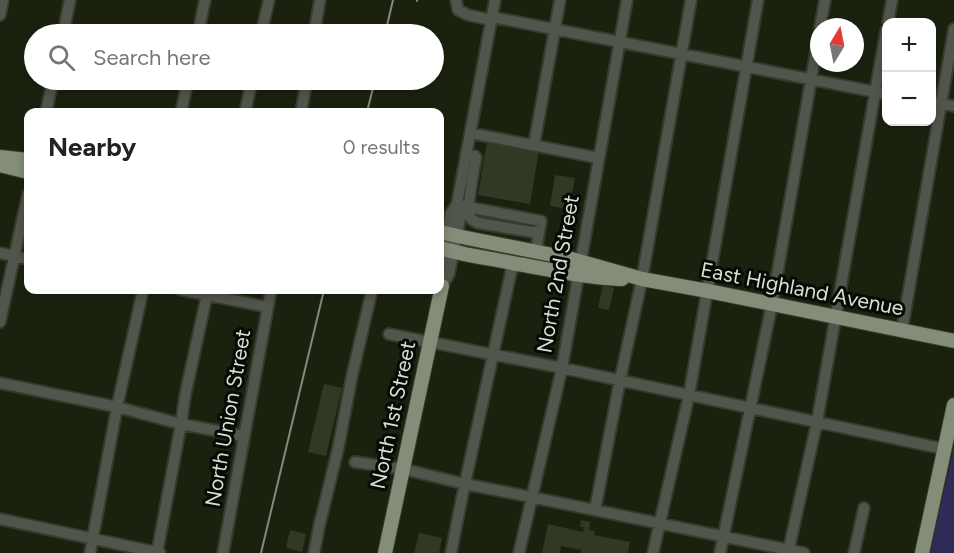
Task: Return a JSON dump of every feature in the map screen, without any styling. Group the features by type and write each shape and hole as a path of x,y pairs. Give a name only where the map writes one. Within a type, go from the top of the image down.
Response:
{"main road":[{"path":"0,157 24,160"},
{"path":"0,165 24,171"},
{"name":"East Highland Avenue","path":"448,234 536,251 612,278 642,279 708,291 954,341"},
{"name":"East Highland Avenue","path":"445,250 513,263 580,268"},
{"name":"North 1st Street","path":"385,553 437,294"},
{"path":"921,553 954,405"}],"street":[{"path":"0,15 3,0"},
{"path":"65,24 70,0"},
{"path":"200,24 205,0"},
{"path":"263,24 269,0"},
{"path":"316,24 320,0"},
{"path":"456,0 458,10 468,15 619,41 881,93"},
{"name":"North 1st Street","path":"444,276 449,274 445,250 448,234 461,214 457,204 495,0"},
{"path":"534,145 560,0"},
{"name":"North 2nd Street","path":"519,553 562,368 627,0"},
{"path":"595,510 642,279 691,0"},
{"path":"653,553 689,395 758,0"},
{"path":"822,18 825,0"},
{"path":"889,18 892,0"},
{"path":"954,29 936,103 954,106"},
{"path":"720,553 772,304 812,72"},
{"path":"788,551 817,422 835,317 881,93 883,72"},
{"path":"47,108 51,90"},
{"path":"182,108 186,90"},
{"path":"246,108 250,90"},
{"path":"302,108 305,90"},
{"path":"902,330 933,126"},
{"path":"470,132 599,158"},
{"path":"466,154 476,158 470,207"},
{"path":"457,204 541,221 536,251"},
{"path":"0,322 24,213"},
{"path":"0,253 24,258"},
{"path":"452,553 513,263"},
{"path":"90,553 117,407 142,294"},
{"path":"0,519 158,553 185,396 208,294"},
{"path":"216,294 267,307"},
{"name":"North Union Street","path":"223,553 270,294"},
{"path":"314,553 371,294"},
{"path":"389,334 620,380 944,449"},
{"path":"0,383 244,436"},
{"path":"355,462 403,469 465,484 804,553"},
{"path":"854,553 864,508"}],"shaded area":[{"path":"954,446 954,553 930,553"}],"building":[{"path":"487,141 539,150 530,204 478,195"},
{"path":"555,175 575,178 569,209 550,206"},
{"path":"603,285 614,288 609,310 598,308"},
{"path":"324,384 342,388 326,456 308,452"},
{"path":"581,520 590,522 589,530 595,531 594,535 630,542 628,553 581,553 581,550 561,546 560,553 542,553 548,524 583,532 584,527 580,527"},
{"path":"290,530 306,534 302,552 286,548"},
{"path":"419,533 442,538 439,553 414,553"}],"railway":[{"path":"387,24 393,0"},
{"path":"368,108 372,90"},
{"path":"261,553 323,294"}]}
